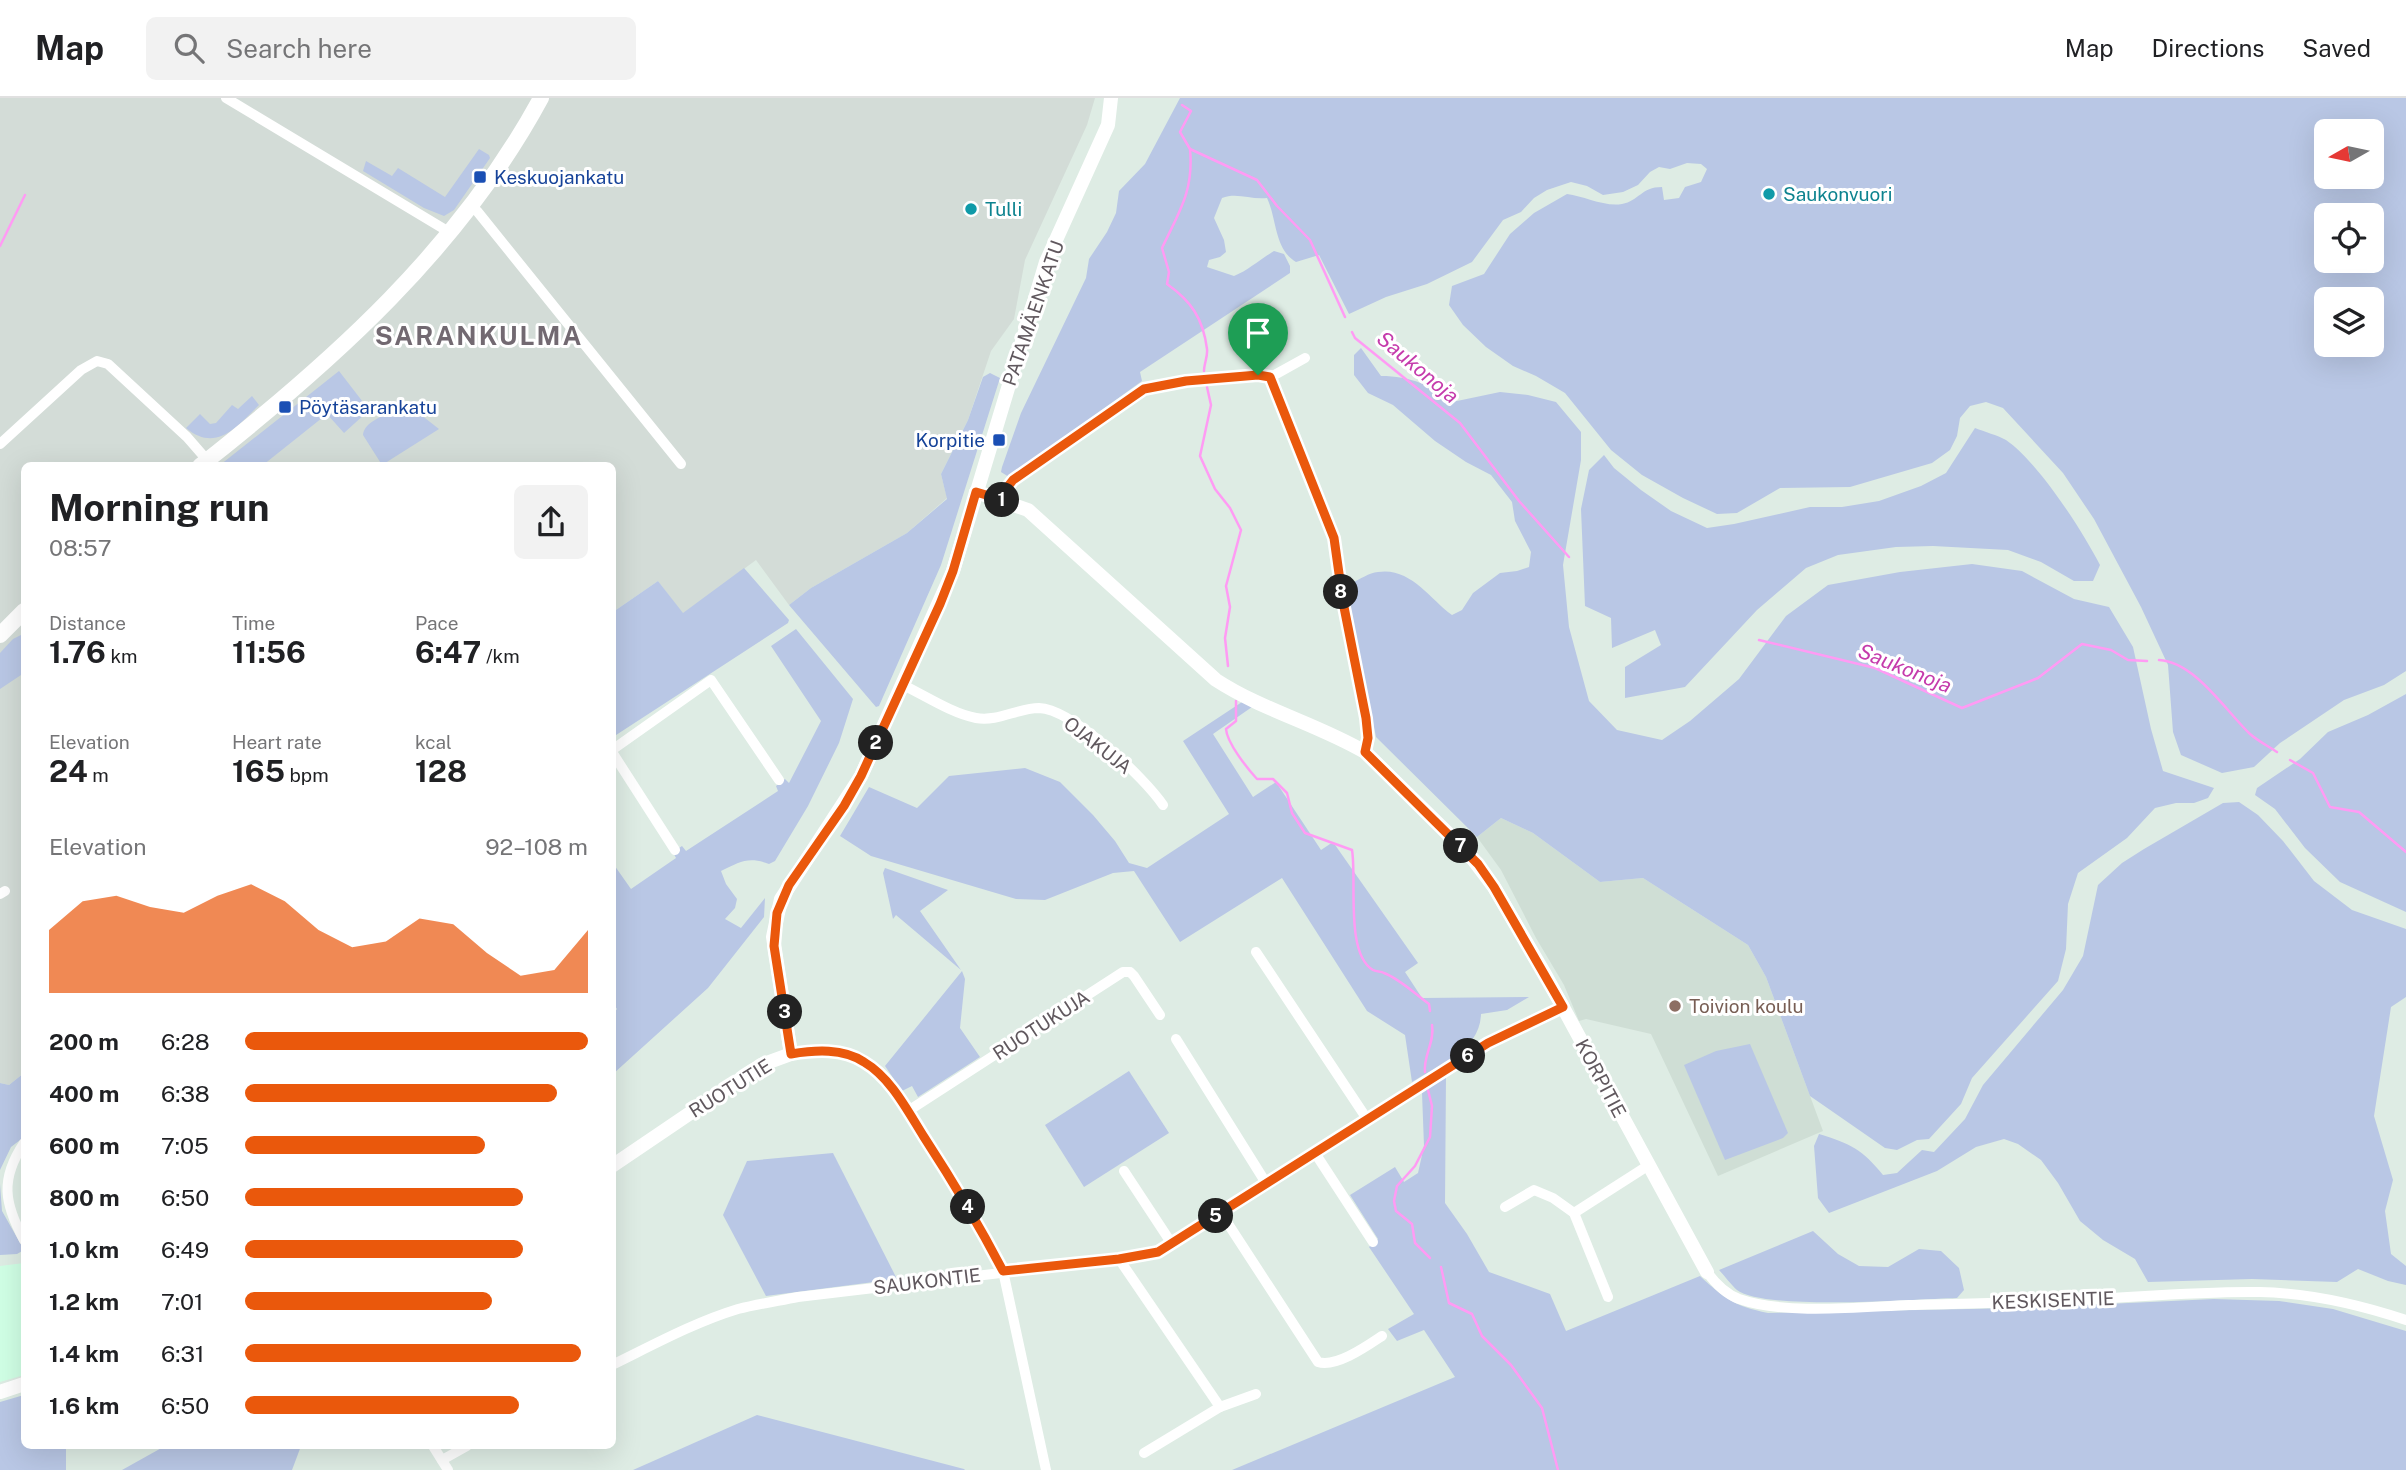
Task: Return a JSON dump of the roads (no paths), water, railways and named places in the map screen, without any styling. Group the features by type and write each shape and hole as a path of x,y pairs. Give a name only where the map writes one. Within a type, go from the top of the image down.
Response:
{"main road":[{"path":"205,462 320,368 374,318 425,264 470,206 541,98"},
{"path":"0,635 21,614"}],"street":[{"path":"226,98 449,232"},
{"name":"PATAMÄENKATU","path":"791,1054 774,946 777,913 789,885 844,806 861,776 953,571 1046,262 1108,125 1111,98"},
{"path":"470,206 477,211 681,464"},
{"path":"1003,500 1006,489 1013,480 1144,389 1186,381 1258,375 1270,377 1305,358"},
{"path":"0,444 81,370 97,361 108,364 187,437 203,462"},
{"path":"1270,377 1334,538 1343,602 1366,718 1368,738 1365,752"},
{"name":"KORPITIE","path":"976,492 1028,510 1216,680 1365,752 1478,864 1563,1007 1707,1272"},
{"path":"616,748 711,680 779,780"},
{"name":"OJAKUJA","path":"903,685 975,718 996,717 1038,708 1058,713 1100,741 1155,792 1163,805"},
{"path":"616,757 675,850"},
{"path":"1256,952 1367,1119"},
{"name":"RUOTUKUJA","path":"908,1111 1123,972 1130,972 1134,976 1160,1016"},
{"name":"SAUKONTIE","path":"616,1363 695,1326 739,1309 798,1297 1119,1259 1158,1252 1488,1043 1563,1007"},
{"path":"1176,1039 1266,1183"},
{"name":"RUOTUTIE","path":"616,1163 761,1065 791,1054 828,1051 863,1060 886,1080 908,1111 1003,1271 1046,1470"},
{"path":"21,1147 6,1172 4,1195 21,1234"},
{"path":"1315,1153 1373,1242"},
{"path":"1574,1213 1649,1165"},
{"path":"1124,1171 1171,1244"},
{"path":"1505,1207 1530,1191 1539,1191 1574,1213 1608,1297"},
{"path":"1221,1213 1318,1362 1334,1363 1382,1336"},
{"path":"1119,1259 1220,1407"},
{"name":"KESKISENTIE","path":"1707,1272 1713,1281 1737,1298 1788,1307 2262,1292 2291,1294 2351,1305 2406,1320"},
{"path":"0,1392 21,1385"},
{"path":"1144,1453 1220,1407 1256,1394"},
{"path":"435,1449 445,1465 464,1449"}],"waterway":[{"name":"Saukonoja","path":"1182,105 1191,111 1180,132 1190,149 1257,180 1277,206 1310,240 1345,317"},
{"path":"1190,149 1191,164 1187,189 1162,248 1169,272 1167,284 1183,297 1199,319 1207,352 1204,371"},
{"path":"0,246 25,195"},
{"name":"Saukonoja","path":"1352,332 1355,338 1460,423 1519,501 1569,557"},
{"path":"1207,387 1211,405 1200,456 1215,489 1230,508 1241,530 1226,586 1230,607 1225,638 1228,666"},
{"name":"Saukonoja","path":"1759,640 1875,668 1962,708 2038,678 2082,644 2111,650 2128,660 2147,661"},
{"name":"Saukonoja","path":"2159,660 2185,669 2197,678 2250,734 2277,752"},
{"path":"1236,701 1236,721 1226,729 1227,735 1248,769 1257,779 1273,779 1287,793 1292,813 1305,833 1352,850 1355,933 1364,961 1373,970 1383,972 1407,987 1429,1004 1430,1011"},
{"name":"Saukonoja","path":"2290,760 2313,773 2330,807 2359,812 2406,852"},
{"path":"1425,1072 1432,1025"},
{"path":"1428,1090 1432,1106 1430,1137 1415,1166 1397,1186 1394,1201 1396,1211 1412,1224 1415,1243 1430,1258"},
{"path":"1441,1267 1449,1303 1472,1314 1482,1336 1511,1365 1542,1408 1558,1470"}],"place":[{"name":"Keskuojankatu","path":"480,177"},
{"name":"Saukonvuori","path":"1769,194"},
{"name":"Tulli","path":"971,209"},
{"name":"Pöytäsarankatu","path":"285,407"},
{"name":"Korpitie","path":"999,440"},
{"name":"Toivion koulu","path":"1675,1006"}],"district":[{"name":"SARANKULMA","path":"479,335"}]}
